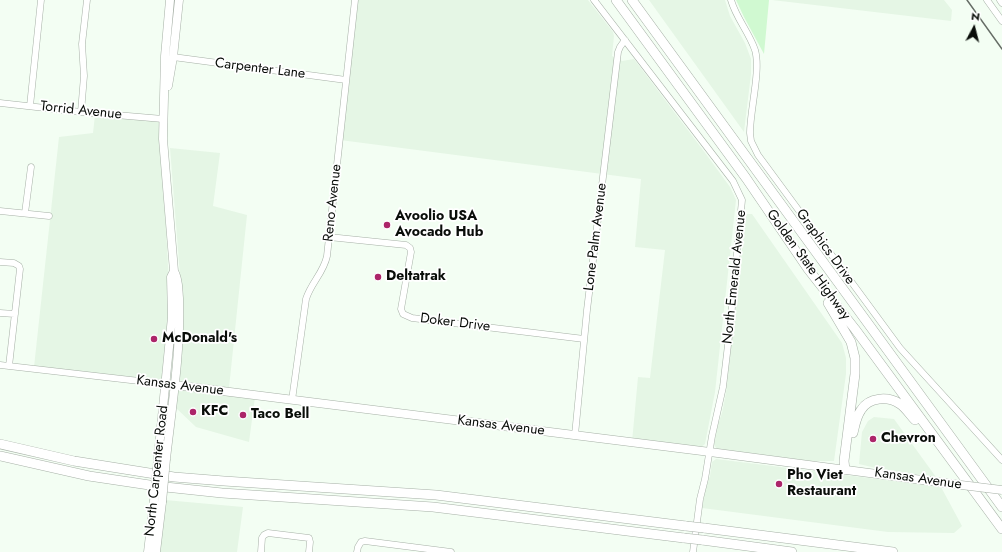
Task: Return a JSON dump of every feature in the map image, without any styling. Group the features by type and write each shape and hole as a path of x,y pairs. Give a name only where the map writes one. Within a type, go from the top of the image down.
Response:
{"highway":[{"name":"Golden State Highway","path":"616,0 746,178 808,269 855,329 1002,529"},
{"name":"Golden State Highway","path":"632,0 1002,506"},
{"path":"808,269 847,334 854,350 855,366 844,462 845,470"},
{"path":"845,470 849,462 855,423 858,414 868,403 879,399 893,400 899,404 942,448"},
{"path":"0,444 74,461 174,477 224,482 430,495 893,552"},
{"path":"0,456 89,476 156,486 222,493 433,507 792,552"},
{"path":"764,548 786,552"}],"main road":[{"name":"North Carpenter Road","path":"163,119 173,57 179,0"},
{"name":"North Carpenter Road","path":"156,552 158,501 170,385 172,317 170,277 174,271 163,139 165,56 170,3"},
{"path":"170,3 172,18 168,52 169,56 173,57"},
{"name":"Kansas Avenue","path":"170,385 1002,490"},
{"name":"North Carpenter Road","path":"148,552 158,501"}],"street":[{"path":"30,106 41,0"},
{"path":"81,112 84,76 82,44 86,0"},
{"name":"Reno Avenue","path":"292,400 306,298 324,266 329,236 355,0"},
{"name":"North Emerald Avenue","path":"594,0 733,181 742,200 723,387 700,499 693,552"},
{"name":"Graphics Drive","path":"731,0 736,14 752,43 757,57 750,133 751,141 758,155 900,348 1002,460"},
{"path":"986,0 1002,21"},
{"name":"Lone Palm Avenue","path":"575,435 584,339 618,52 625,40"},
{"name":"Carpenter Lane","path":"173,57 346,80"},
{"name":"Torrid Avenue","path":"0,103 163,119"},
{"path":"25,213 31,167"},
{"path":"0,210 49,216"},
{"name":"Doker Drive","path":"329,236 406,245 410,248 411,252 401,309 403,314 406,316 412,318 584,339"},
{"path":"0,262 14,263 19,266 20,272 9,366"},
{"path":"0,313 15,314"},
{"name":"Kansas Avenue","path":"0,365 170,385"},
{"path":"261,552 262,538 268,533 309,538 309,552"},
{"path":"357,552 361,542 365,541 451,552"}],"shaded area":[{"path":"356,0 588,0 613,32 612,56 622,61 634,59 730,187 736,200 715,392 705,444 701,447 632,442 638,377 650,378 665,250 635,247 641,179 340,140"},
{"path":"649,0 725,0 730,16 745,43 751,59 751,74 744,132"},
{"path":"772,0 944,0 952,10 951,21"},
{"path":"95,115 159,121 170,306 163,380 34,367 59,137 93,133"},
{"path":"170,148 220,153 213,206 247,215 229,388 178,380 183,313"},
{"path":"746,214 752,214 842,343 846,358 846,374 834,461 810,461 717,449 714,445 726,393"},
{"path":"177,388 255,397 249,442 196,427 175,407"},
{"path":"874,417 894,419 936,477 880,469 859,464 862,432 868,421"},
{"path":"716,459 941,487 962,526 954,533 888,532 702,508 712,462"},
{"path":"165,500 243,507 237,552 159,552"}],"green space":[{"path":"736,0 769,0 764,54 744,17"}],"railway":[{"path":"967,0 1002,49"}],"place":[{"name":"Avoolio USA Avocado Hub","path":"387,225"},
{"name":"Deltatrak","path":"378,277"},
{"name":"McDonald's","path":"154,339"},
{"name":"KFC","path":"193,412"},
{"name":"Taco Bell","path":"243,415"},
{"name":"Chevron","path":"873,439"},
{"name":"Pho Viet Restaurant","path":"779,484"}]}
